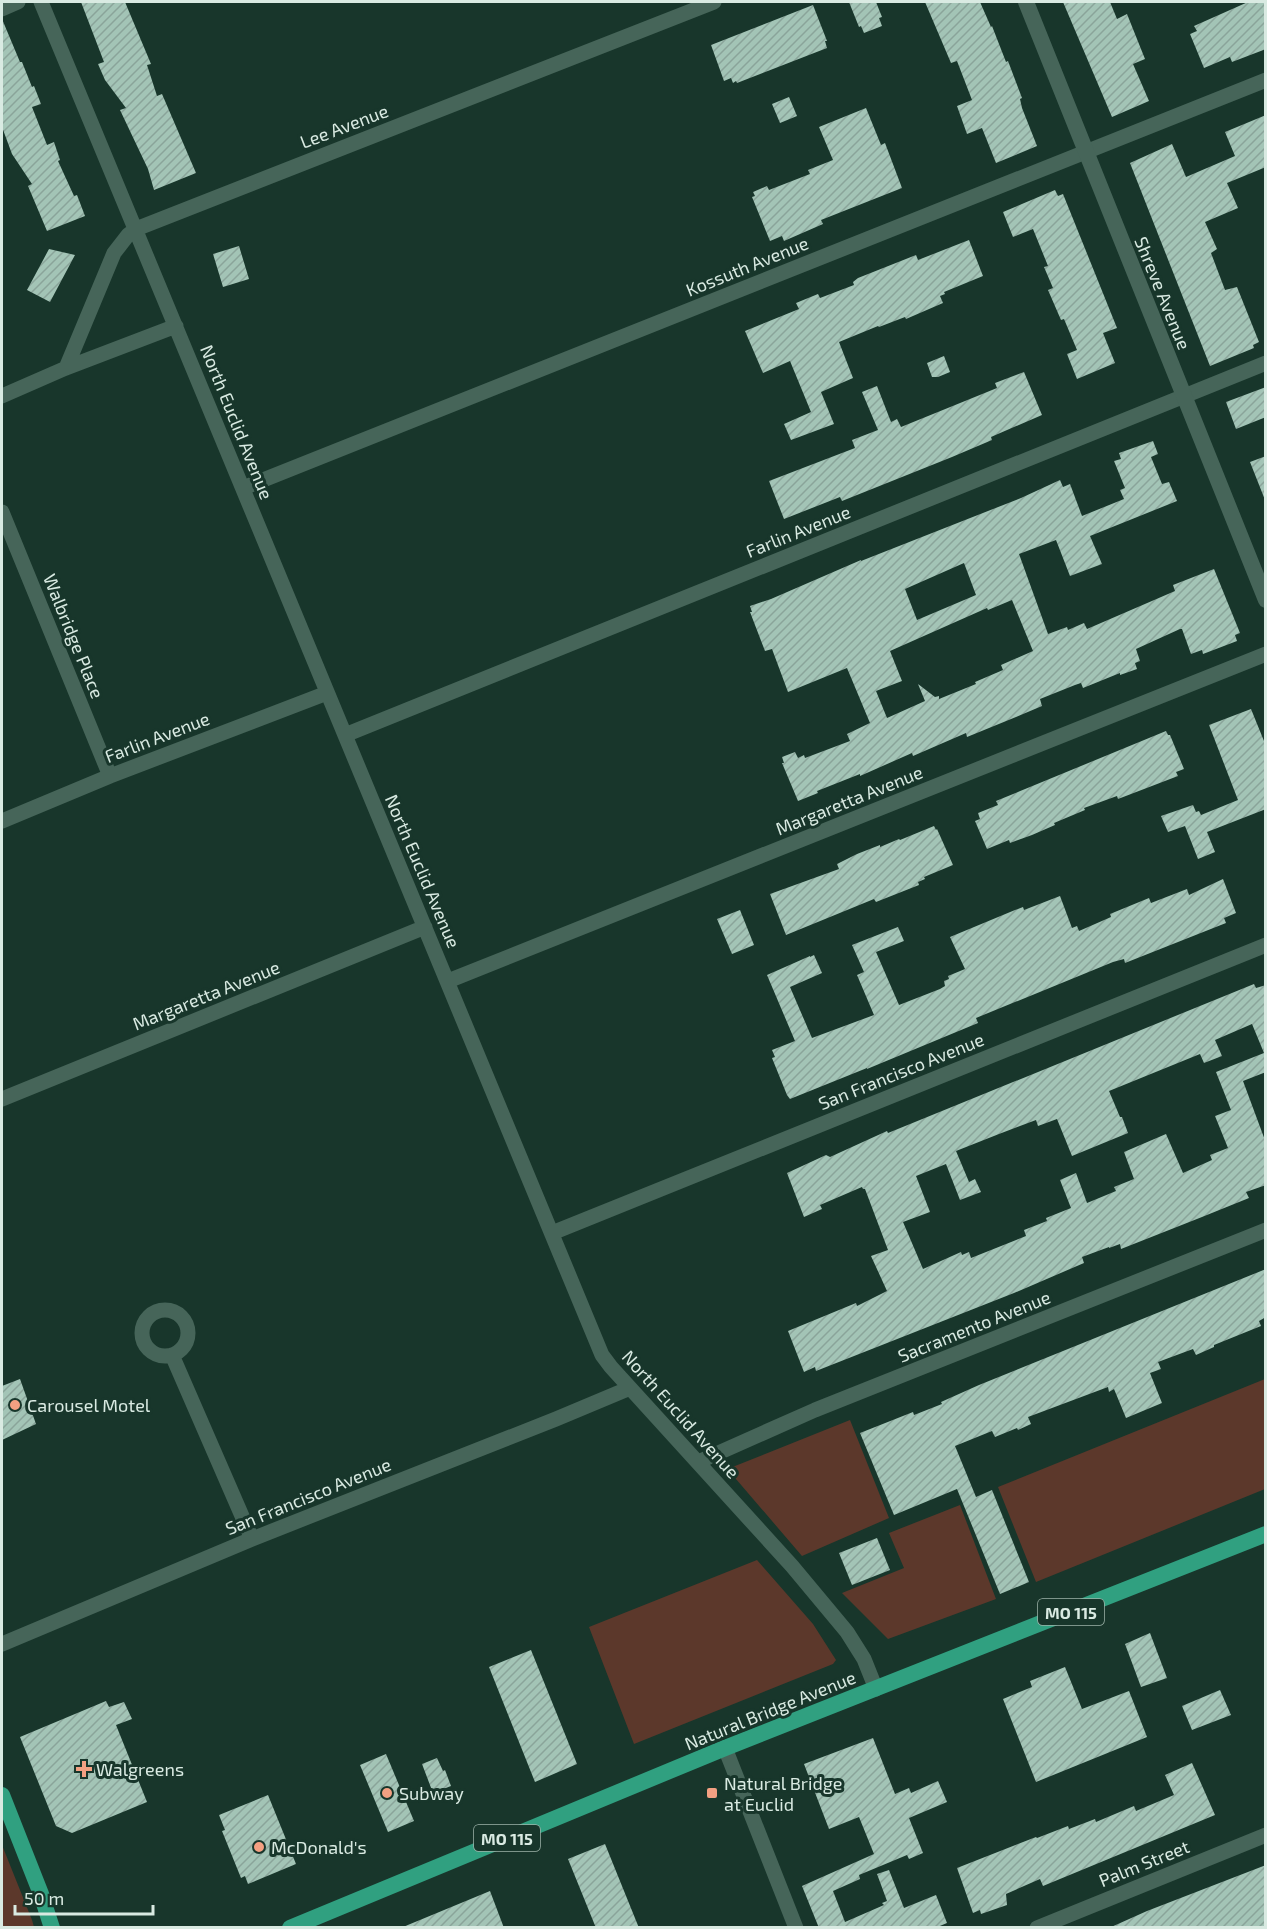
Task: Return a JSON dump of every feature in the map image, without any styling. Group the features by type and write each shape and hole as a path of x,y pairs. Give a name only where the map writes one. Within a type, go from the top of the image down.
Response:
{"main road":[{"name":"Natural Bridge Avenue","path":"290,1928 725,1748 1266,1534"},
{"path":"2,1795 52,1928"}],"street":[{"path":"2,9 18,2"},
{"name":"North Euclid Avenue","path":"41,2 602,1354 847,1632 864,1659 876,1689"},
{"name":"Lee Avenue","path":"66,368 114,253 128,235 136,229 714,2"},
{"name":"Shreve Avenue","path":"1026,2 1266,600"},
{"name":"Kossuth Avenue","path":"243,488 1266,80"},
{"path":"2,396 66,368 176,326"},
{"name":"Farlin Avenue","path":"345,735 1266,363"},
{"name":"Walbridge Place","path":"2,512 110,776"},
{"name":"Margaretta Avenue","path":"448,981 1266,654"},
{"name":"Farlin Avenue","path":"2,821 110,776 327,693"},
{"name":"Margaretta Avenue","path":"2,1099 425,927"},
{"name":"San Francisco Avenue","path":"552,1233 1266,945"},
{"name":"Sacramento Avenue","path":"698,1462 826,1406 1266,1230"},
{"path":"172,1355 252,1539"},
{"name":"San Francisco Avenue","path":"2,1644 252,1539 630,1388"},
{"path":"725,1748 796,1928"},
{"name":"Palm Street","path":"1037,1928 1266,1835"}],"shaded area":[{"path":"1265,1379 1265,1489 1036,1582 998,1487"},
{"path":"850,1420 889,1518 802,1556 730,1472 730,1468"},
{"path":"960,1505 996,1599 888,1639 842,1593 904,1568 889,1533"},
{"path":"757,1560 813,1624 836,1660 833,1664 634,1744 589,1627"},
{"path":"2,1845 32,1920 34,1927 2,1927"}],"building":[{"path":"81,2 125,2 151,64 147,65 157,96 162,94 196,173 154,190 148,169 120,110 126,108 105,80 98,64 104,62"},
{"path":"849,2 876,2 882,17 879,18 882,26 864,33 861,26 859,27"},
{"path":"925,2 980,2 1006,62 1008,61 1022,98 1020,99 1022,108 1037,146 996,163 982,128 967,134 957,106 972,100 957,61 951,63"},
{"path":"1063,2 1110,2 1117,19 1127,14 1145,59 1133,64 1149,101 1112,117"},
{"path":"1248,2 1266,2 1266,49 1232,62 1230,57 1204,68 1190,34 1197,31 1194,26"},
{"path":"813,5 827,41 825,41 827,48 737,83 736,81 733,83 731,78 724,81 711,45"},
{"path":"2,19 41,104 32,107 47,145 54,142 60,160 58,161 74,196 77,195 85,216 47,231 28,186 32,184 12,154 2,127"},
{"path":"789,97 797,116 780,123 772,104"},
{"path":"866,108 881,145 885,143 902,188 821,220 823,224 784,241 782,236 770,241 752,197 755,196 753,192 767,186 769,190 810,174 808,170 833,160 819,127"},
{"path":"1266,115 1266,167 1227,183 1238,208 1205,222 1217,249 1211,253 1225,290 1237,287 1259,342 1253,345 1254,348 1210,366 1130,163 1172,144 1186,177 1235,156 1225,132"},
{"path":"1055,190 1058,196 1063,194 1117,328 1103,333 1115,363 1077,379 1067,354 1077,350 1048,290 1053,288 1044,267 1048,266 1033,229 1013,237 1003,212"},
{"path":"969,240 983,276 944,292 945,294 940,296 943,303 906,319 905,317 878,326 839,342 853,378 821,392 834,424 791,440 784,424 811,412 790,361 763,373 745,331 799,309 796,303 818,294 820,298 854,285 853,282 858,278 916,255 918,260"},
{"path":"239,246 249,279 223,287 213,254"},
{"path":"49,249 75,255 50,302 27,290"},
{"path":"944,356 950,372 932,377 927,363"},
{"path":"1024,372 1042,415 952,457 842,501 840,497 784,519 769,481 855,448 852,440 878,430 862,392 877,386 891,422 897,419 901,427 997,388 995,383"},
{"path":"1266,387 1266,417 1236,429 1226,402"},
{"path":"1153,441 1158,454 1151,457 1162,484 1169,482 1177,501 1090,536 1102,564 1070,576 1056,540 1019,554 1048,634 1067,627 1068,630 1084,623 1087,629 1175,591 1173,585 1214,569 1240,633 1235,635 1237,641 1203,654 1202,650 1191,654 1182,629 1180,629 1136,649 1140,661 1135,663 1137,669 1120,675 1120,673 1083,688 1081,683 1075,685 1040,699 1042,706 1016,717 967,737 966,733 913,756 912,753 860,776 860,774 817,791 818,793 798,801 782,763 784,763 782,757 795,752 798,758 804,755 805,758 850,741 847,734 870,723 847,668 788,692 772,649 765,651 750,612 752,612 750,606 1021,498 1060,480 1063,487 1070,484 1082,516 1124,499 1120,490 1125,488 1114,461 1121,459 1119,453","holes":["964,563 976,595 917,620 905,589","1012,600 1033,651 1001,665 1003,670 975,682 976,684 939,699 939,696 935,697 918,684 925,701 887,718 876,691 902,681 890,651 987,608 988,610"]},
{"path":"1266,456 1266,500 1265,500 1250,462"},
{"path":"1251,709 1266,746 1266,809 1207,832 1215,852 1198,859 1185,826 1168,832 1161,816 1193,805 1196,812 1199,811 1201,815 1238,800 1209,725"},
{"path":"1166,731 1170,735 1184,769 1176,772 1178,776 1118,799 1117,796 1084,808 1085,810 1032,835 1010,843 1009,840 987,849 975,821 980,819 978,813 998,805 996,801"},
{"path":"934,826 953,865 924,877 925,879 918,882 919,885 876,902 874,899 786,935 770,894 839,869 837,864 857,854"},
{"path":"1223,879 1236,913 1224,918 1226,923 1125,963 1124,959 1113,962 976,1018 978,1023 867,1069 790,1099 787,1095 772,1058 775,1057 772,1050 795,1041 767,975 814,955 822,973 790,987 812,1038 874,1015 857,975 864,972 852,945 898,927 904,941 876,952 899,1005 940,989 945,986 944,981 949,979 948,976 965,969 950,937 1015,910 1023,907 1024,910 1060,896 1072,928 1077,926 1079,931 1111,917 1110,914 1149,898 1151,903 1187,889 1189,895"},
{"path":"740,910 754,945 732,954 717,919"},
{"path":"1254,984 1256,988 1266,985 1266,1072 1243,1081 1266,1143 1266,1185 1246,1192 1249,1198 1121,1249 1120,1244 1082,1257 1084,1263 1014,1293 816,1371 815,1367 804,1372 788,1331 856,1303 857,1306 887,1291 871,1256 888,1250 865,1189 862,1187 820,1205 822,1209 804,1217 787,1173 826,1155 830,1157 887,1131 888,1133","holes":["1252,1024 1264,1053 1216,1072 1231,1110 1215,1116 1228,1148 1210,1155 1212,1160 1183,1173 1166,1134 1124,1152 1134,1179 1114,1187 1116,1191 1087,1203 1076,1173 1060,1180 1071,1208 1024,1230 1026,1236 971,1258 969,1252 962,1255 961,1252 923,1269 903,1222 930,1212 916,1176 946,1164 960,1200 981,1192 975,1179 969,1182 956,1151 1036,1120 1038,1126 1057,1119 1072,1156 1128,1133 1109,1091 1200,1054 1204,1063 1222,1056 1215,1040"]},
{"path":"1266,1269 1266,1317 1259,1321 1261,1326 1196,1355 1193,1349 1158,1362 1161,1369 1150,1373 1162,1403 1126,1418 1114,1389 1109,1392 1108,1387 1028,1417 1031,1424 1018,1430 1017,1428 995,1437 992,1431 955,1446 976,1497 992,1490 1029,1582 1000,1594 957,1489 894,1515 860,1433 913,1412 914,1415 942,1404 941,1402 979,1385"},
{"name":"Carousel Motel","path":"20,1379 36,1424 2,1440 2,1386"},
{"path":"877,1538 890,1570 852,1585 839,1553"},
{"path":"1150,1633 1167,1678 1141,1687 1125,1644"},
{"path":"531,1650 577,1764 535,1782 489,1667"},
{"path":"1065,1667 1082,1709 1129,1691 1147,1737 1036,1782 1003,1699 1032,1687 1030,1681"},
{"path":"1220,1690 1231,1715 1192,1730 1182,1706"},
{"name":"Walgreens","path":"106,1701 109,1707 124,1702 132,1719 116,1725 147,1802 72,1833 56,1826 20,1737"},
{"path":"873,1738 895,1794 909,1788 911,1793 938,1781 947,1802 909,1818 923,1853 909,1859 907,1855 859,1875 860,1879 833,1891 845,1922 884,1905 882,1903 887,1901 877,1874 889,1870 904,1908 936,1895 947,1923 935,1928 819,1928 802,1886 874,1854 859,1817 829,1829 804,1764"},
{"name":"Subway","path":"386,1754 414,1821 388,1832 360,1765"},
{"path":"437,1758 451,1786 433,1793 422,1764"},
{"path":"1192,1763 1215,1815 1043,1886 1040,1879 1006,1894 1007,1905 981,1914 980,1910 973,1913 957,1868 1068,1826 1069,1829 1095,1819 1096,1822 1134,1806 1136,1811 1174,1795 1165,1775"},
{"name":"McDonald's","path":"268,1795 296,1864 248,1884 245,1876 241,1878 222,1831 225,1830 219,1815"},
{"path":"605,1844 639,1928 596,1928 568,1859"},
{"path":"1266,1865 1266,1928 1109,1928 1147,1911"},
{"path":"490,1891 504,1928 403,1928 403,1927"}],"place":[{"name":"Carousel Motel","path":"15,1405"},
{"name":"Walgreens","path":"84,1769"},
{"name":"Subway","path":"387,1793"},
{"name":"Natural Bridge at Euclid","path":"712,1793"},
{"name":"McDonald's","path":"259,1847"}]}
